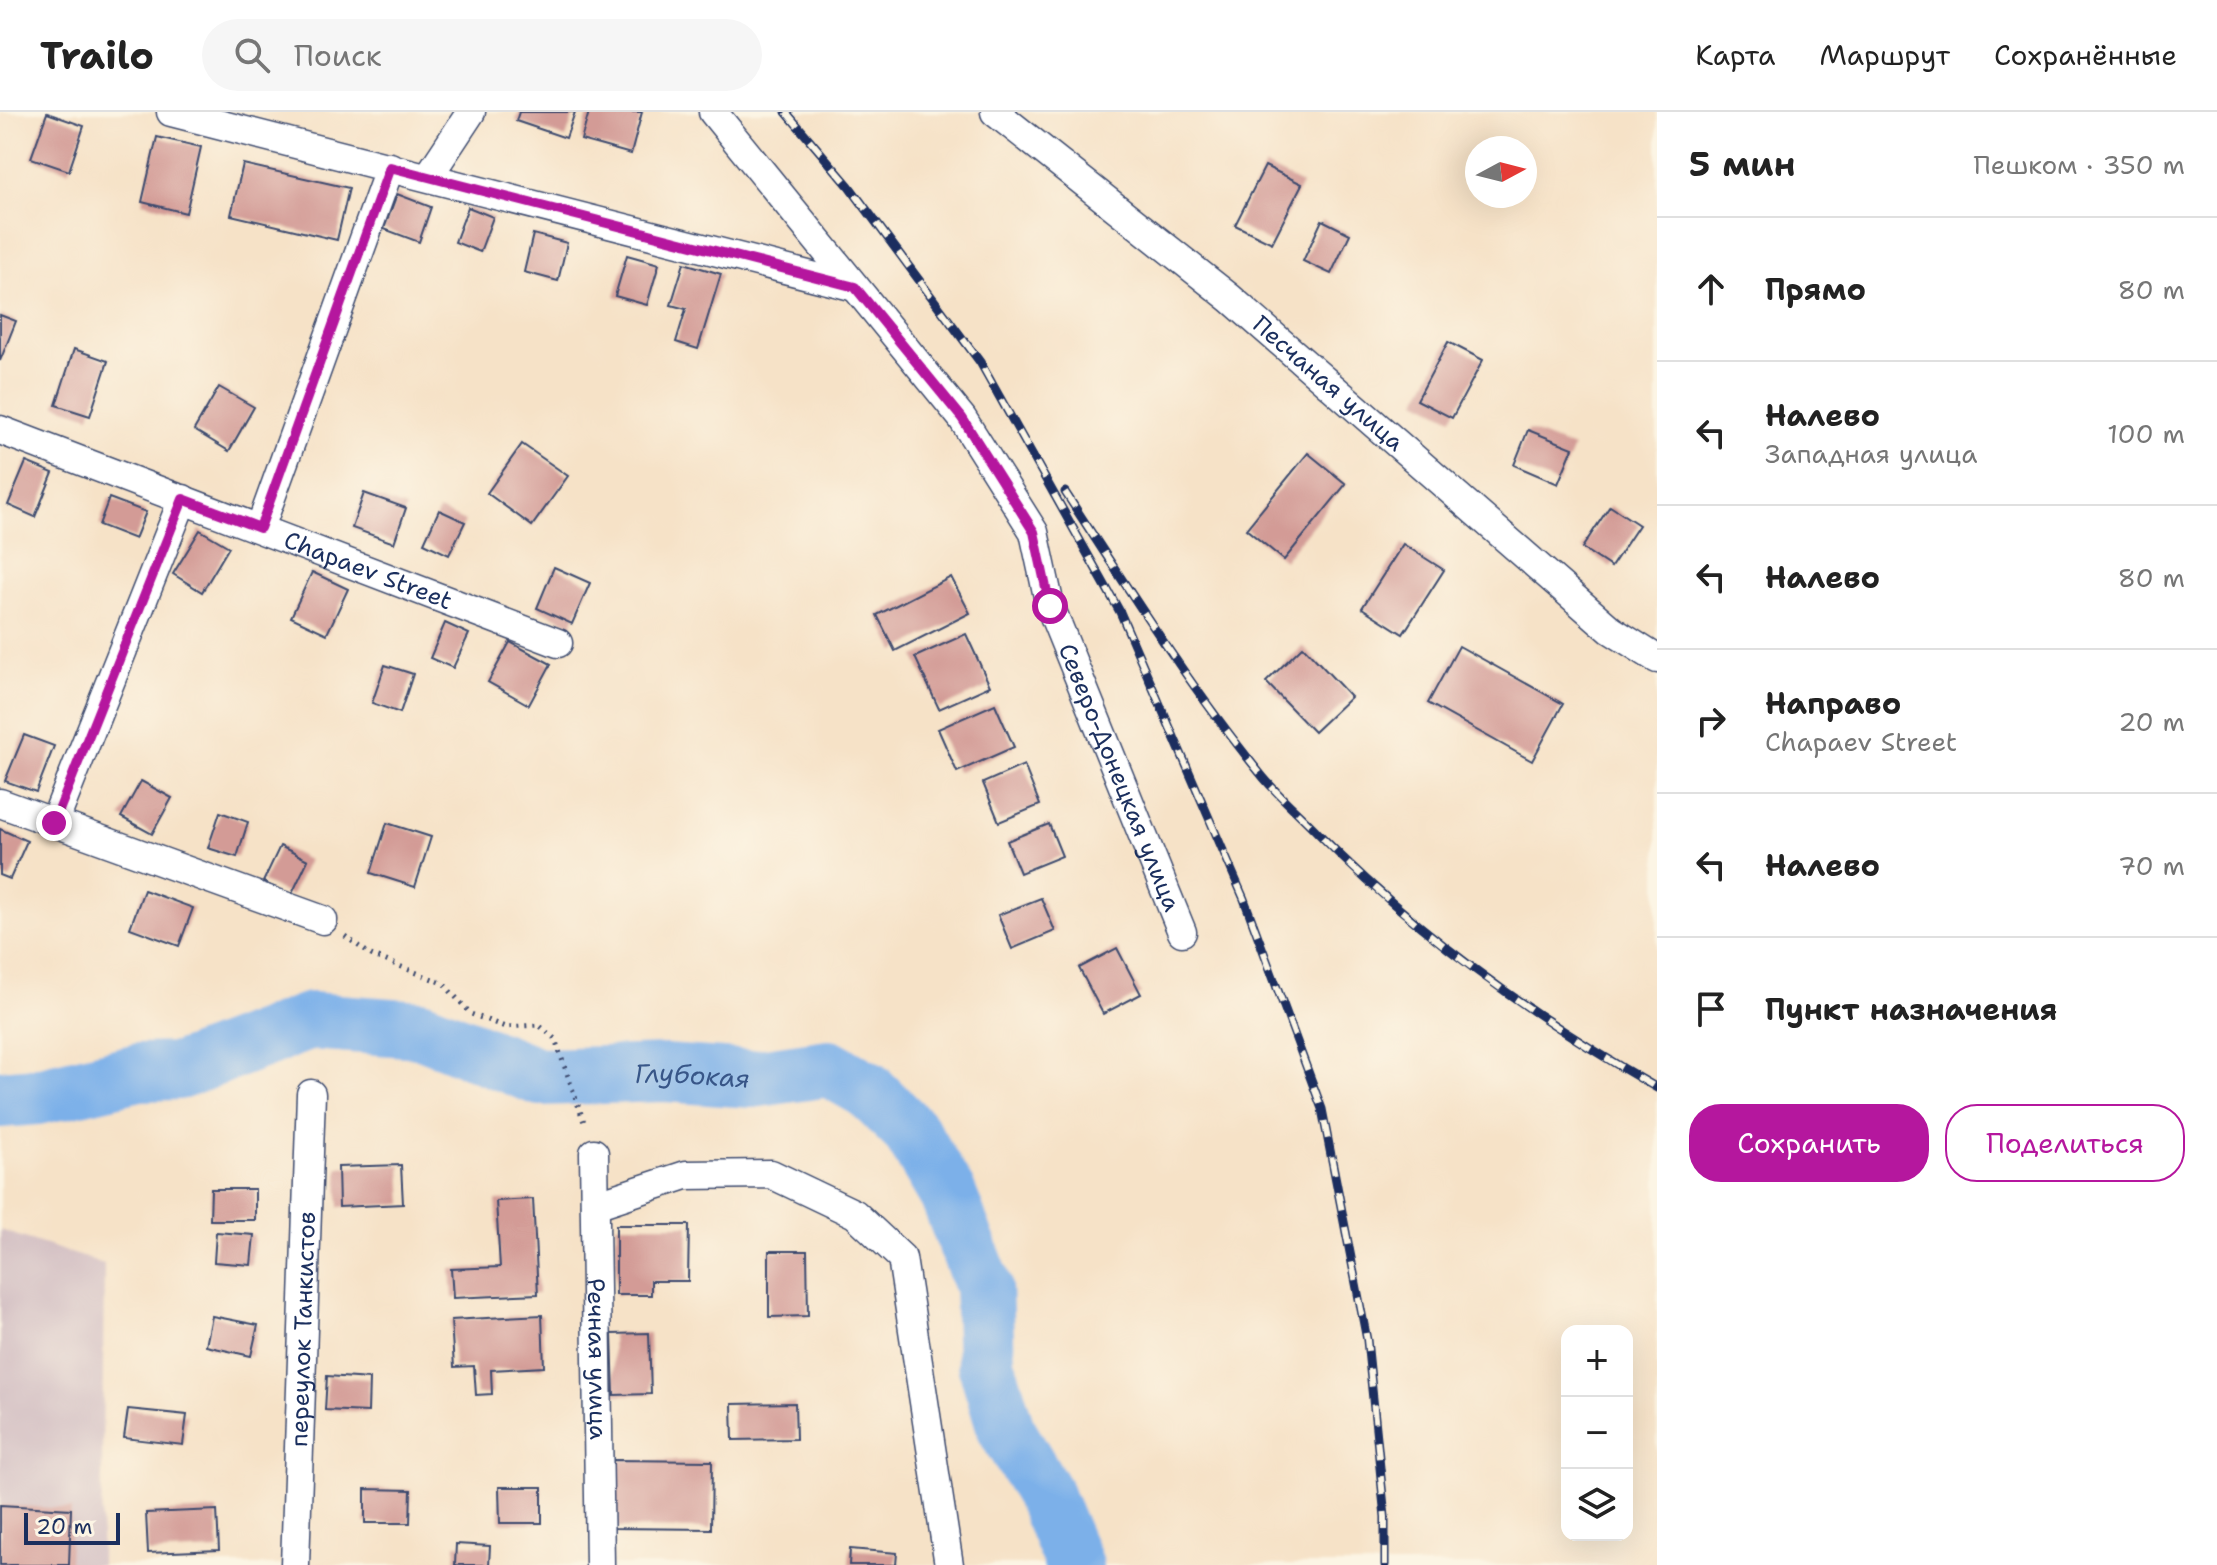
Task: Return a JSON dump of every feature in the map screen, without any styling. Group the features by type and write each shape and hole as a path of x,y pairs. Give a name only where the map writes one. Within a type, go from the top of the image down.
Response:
{"street":[{"path":"171,112 855,287"},
{"path":"428,177 471,112"},
{"name":"Северо-Донецкая улица","path":"713,112 962,418 1034,532 1050,606 1182,932"},
{"name":"Песчаная улица","path":"995,112 1230,298 1611,630 1657,659"},
{"path":"260,528 390,167"},
{"name":"Chapaev Street","path":"0,430 558,643"},
{"path":"54,823 183,499"},
{"path":"0,803 323,920"},
{"name":"переулок Танкистов","path":"295,1565 311,1094"},
{"name":"Речная улица","path":"594,1153 600,1565"},
{"path":"595,1205 686,1175 771,1174 855,1214 902,1258 949,1565"}],"path":[{"path":"323,920 371,955 443,983 471,1014 505,1027 539,1025 555,1039 579,1108"}],"shaded area":[{"path":"0,1230 104,1264 101,1565 0,1565"}],"building":[{"path":"519,112 575,112 566,138 516,121"},
{"path":"589,112 642,112 631,154 581,140"},
{"path":"47,113 84,126 69,171 31,158"},
{"path":"157,137 201,147 186,213 142,202"},
{"path":"243,164 349,188 337,240 231,215"},
{"path":"1265,166 1302,184 1272,243 1235,225"},
{"path":"397,194 431,207 419,242 384,229"},
{"path":"468,207 493,217 480,252 455,242"},
{"path":"1322,220 1350,234 1331,274 1303,261"},
{"path":"533,234 567,243 558,281 524,272"},
{"path":"627,255 659,264 647,305 615,296"},
{"path":"684,263 721,274 698,349 676,342 686,309 671,305"},
{"path":"0,315 16,321 0,361"},
{"path":"1448,342 1483,360 1452,418 1417,400"},
{"path":"74,349 108,361 90,416 56,405"},
{"path":"219,387 254,407 229,451 194,430"},
{"path":"1528,430 1573,448 1558,484 1514,465"},
{"path":"522,444 568,476 532,526 487,493"},
{"path":"1308,453 1346,484 1284,560 1246,529"},
{"path":"26,462 53,473 35,517 8,505"},
{"path":"364,493 406,508 394,543 352,528"},
{"path":"109,498 146,512 135,539 99,525"},
{"path":"1610,506 1639,525 1611,567 1582,548"},
{"path":"439,510 465,522 449,555 424,543"},
{"path":"200,530 229,547 202,592 173,574"},
{"path":"1403,544 1444,570 1403,634 1362,608"},
{"path":"554,567 590,583 572,624 537,608"},
{"path":"312,572 348,589 327,634 291,617"},
{"path":"951,577 970,613 895,651 877,615"},
{"path":"445,623 469,634 453,668 430,658"},
{"path":"966,634 990,686 939,709 915,657"},
{"path":"510,642 551,664 529,705 488,682"},
{"path":"1303,646 1351,697 1314,732 1266,682"},
{"path":"1459,646 1563,704 1532,761 1428,703"},
{"path":"385,665 413,674 400,713 372,703"},
{"path":"995,704 1014,747 957,772 938,729"},
{"path":"24,735 54,746 36,792 5,781"},
{"path":"1024,765 1040,805 999,822 983,783"},
{"path":"141,781 172,798 152,834 121,817"},
{"path":"220,812 248,822 237,857 208,848"},
{"path":"387,823 431,837 415,887 371,873"},
{"path":"1049,824 1062,856 1020,873 1007,841"},
{"path":"0,829 27,841 10,879 0,875"},
{"path":"280,846 308,860 291,896 263,882"},
{"path":"144,890 193,908 179,946 130,928"},
{"path":"1041,898 1055,931 1012,949 998,915"},
{"path":"1117,948 1141,994 1103,1014 1079,968"},
{"path":"401,1165 403,1204 339,1207 338,1167"},
{"path":"211,1189 255,1189 255,1220 210,1220"},
{"path":"533,1199 538,1294 453,1298 451,1269 500,1267 496,1201"},
{"path":"616,1225 689,1225 688,1281 651,1281 651,1295 616,1295"},
{"path":"216,1232 254,1235 251,1265 214,1262"},
{"path":"769,1251 807,1251 808,1316 769,1317"},
{"path":"542,1315 544,1367 491,1370 492,1394 476,1395 474,1366 454,1367 451,1320"},
{"path":"212,1316 258,1325 251,1356 206,1346"},
{"path":"649,1333 651,1394 614,1395 612,1334"},
{"path":"327,1376 369,1379 368,1412 325,1410"},
{"path":"795,1403 796,1439 733,1440 732,1404"},
{"path":"128,1409 187,1415 183,1445 124,1438"},
{"path":"612,1460 712,1461 711,1529 612,1528"},
{"path":"499,1487 542,1487 542,1523 500,1523"},
{"path":"365,1489 411,1490 410,1523 365,1523"},
{"path":"0,1505 71,1509 69,1565 0,1565"},
{"path":"217,1510 219,1550 148,1553 146,1513"},
{"path":"456,1544 490,1546 489,1565 455,1565"},
{"path":"850,1549 897,1553 896,1565 849,1565"}],"waterway":[{"name":"Глубокая","path":"0,1099 37,1096 139,1072 179,1071 310,1021 420,1029 540,1077 665,1073 752,1079 829,1068 868,1090 911,1132 948,1195 983,1286 986,1363 1006,1429 1044,1494 1074,1565"}],"railway":[{"path":"786,112 849,186 980,362 1120,612 1244,899 1322,1109 1367,1340 1385,1517 1385,1565"},
{"path":"1065,492 1183,670 1233,739 1280,796 1396,906 1478,972 1566,1033 1657,1088"}],"route":[{"path":"54,823 183,499 260,528 390,167 855,287 962,418 1034,532 1050,606"}]}
